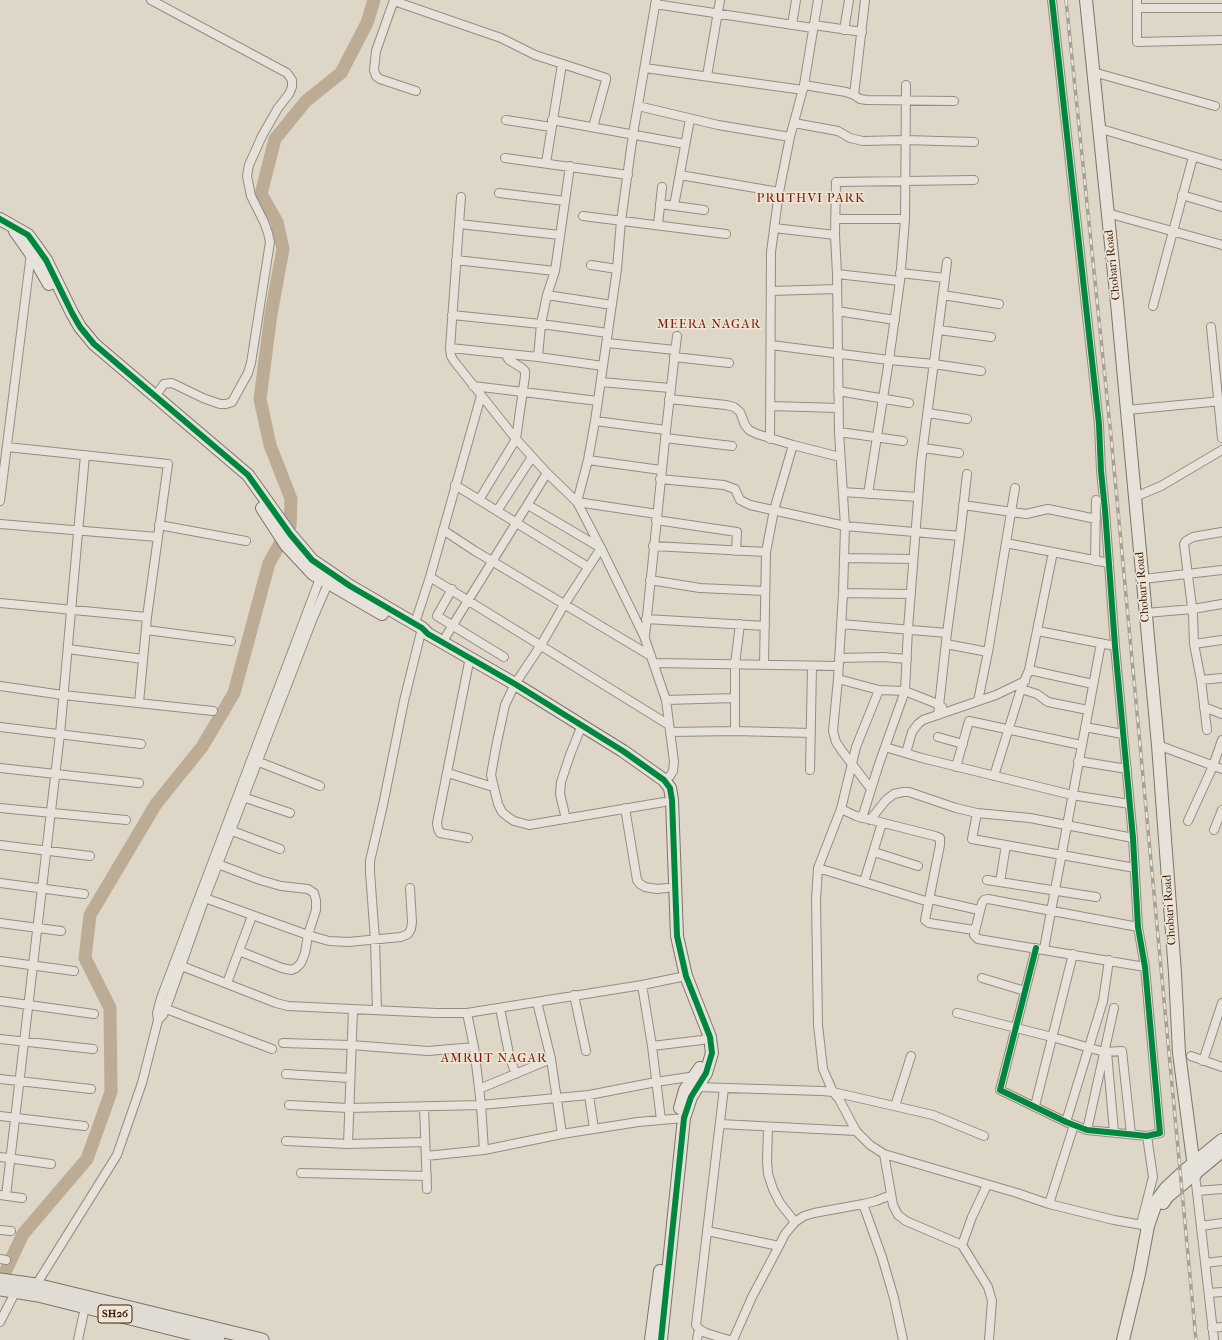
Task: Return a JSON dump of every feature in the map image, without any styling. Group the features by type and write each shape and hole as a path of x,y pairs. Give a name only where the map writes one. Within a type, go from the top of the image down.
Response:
{"main road":[{"name":"SH26","path":"0,1280 12,1287 218,1340"},
{"name":"SH26","path":"12,1287 36,1285 262,1340"}],"street":[{"path":"152,0 287,74 292,80 292,87 289,94 278,108 262,136 249,165 246,176 270,242 251,363 248,373 232,402 226,404 220,404 203,398 172,383 164,384 154,396"},
{"path":"416,91 380,79 376,76 374,70 376,51 394,0 501,38 535,55 606,78 593,127"},
{"path":"707,76 720,0"},
{"path":"792,25 796,0"},
{"path":"770,439 771,252 779,192 790,137 804,87 818,0"},
{"path":"844,30 849,0"},
{"path":"854,95 865,0"},
{"path":"1052,0 1099,424 1114,646 1133,838 1138,927 1145,966 1160,1133 1147,1136 1087,1130 1000,1090 1025,991 1051,911 1101,643"},
{"name":"Chobari Road","path":"1086,0 1127,410 1158,744 1175,965 1180,1053 1195,1169"},
{"path":"577,502 588,460 595,421 617,269 621,221 633,134 655,2 718,14 792,25 862,32"},
{"path":"1222,8 1137,4 1137,42 1222,40"},
{"path":"546,164 562,64"},
{"path":"645,68 804,87 854,95 860,99 867,100 954,101"},
{"path":"1093,72 1214,106"},
{"path":"868,494 895,320 900,277 905,219 906,85"},
{"path":"638,106 718,125 790,137"},
{"path":"674,206 690,119"},
{"path":"506,120 593,127 685,144"},
{"path":"794,123 838,131 850,138 863,141 905,140 974,142"},
{"path":"1098,128 1222,165"},
{"path":"1153,306 1193,156"},
{"path":"505,158 628,175"},
{"path":"538,357 541,324 547,295 555,271 570,166"},
{"path":"680,175 779,192"},
{"path":"871,789 836,742 832,731 838,679 844,593 845,526 838,408 837,274 835,235 836,182 974,180"},
{"path":"658,225 662,188"},
{"path":"499,193 565,201"},
{"path":"1182,195 1222,207"},
{"path":"461,197 452,315 451,356 516,439 547,473 577,502 601,548 644,636 666,700 674,762 673,771 670,776 664,780"},
{"path":"660,204 704,210"},
{"path":"1107,213 1222,245"},
{"path":"583,216 726,234"},
{"path":"0,219 28,235 36,246 46,260 88,342 248,476 254,490"},
{"path":"835,219 905,219"},
{"path":"11,224 47,280 69,323 88,342 235,471 254,490 288,539 312,560 326,576 422,629 515,684 582,725 664,780 670,788 672,800 677,936 682,976"},
{"path":"459,224 560,235"},
{"path":"774,228 835,235"},
{"path":"0,501 31,254"},
{"path":"456,260 555,271"},
{"path":"866,819 871,789 905,691 910,594 918,497 923,448 948,262"},
{"path":"591,265 617,269"},
{"path":"837,274 946,278"},
{"path":"771,291 837,289"},
{"path":"547,295 612,305"},
{"path":"943,295 999,304"},
{"path":"837,311 895,320"},
{"path":"452,315 541,324 608,333"},
{"path":"1211,327 1218,366 1222,438"},
{"path":"939,330 991,337"},
{"path":"644,636 670,388 677,336"},
{"path":"606,343 675,353 729,363"},
{"path":"770,345 837,354 934,364 981,372"},
{"path":"450,348 538,357 603,366"},
{"path":"479,500 516,439 525,372 522,368 509,360 505,354"},
{"path":"601,382 670,388"},
{"path":"473,386 598,401"},
{"path":"838,391 909,403"},
{"path":"377,1010 375,940 370,861 404,701 422,629 430,577 481,396"},
{"path":"669,399 726,405 740,412 745,425 749,430 792,446 840,457"},
{"path":"1127,410 1220,401"},
{"path":"770,406 838,408"},
{"path":"928,413 967,419"},
{"path":"595,421 732,446"},
{"path":"839,432 903,441"},
{"path":"764,665 766,552 774,510 792,446"},
{"path":"7,447 168,464 147,617 138,703"},
{"path":"923,448 959,453"},
{"path":"1135,497 1161,486 1222,450"},
{"path":"22,1198 3,1195 10,1158 15,1118 54,774 60,734 85,455"},
{"path":"497,511 532,457"},
{"path":"588,460 661,470"},
{"path":"443,642 547,473"},
{"path":"938,715 966,474"},
{"path":"660,479 724,485 735,489 738,497 744,502 845,526 960,536"},
{"path":"455,485 588,567"},
{"path":"978,701 988,652 1015,488"},
{"path":"843,492 918,497"},
{"path":"1096,500 1096,561"},
{"path":"577,502 737,532 736,551"},
{"path":"528,505 601,548"},
{"path":"963,505 1031,514 1048,508 1096,519"},
{"path":"0,524 158,537"},
{"path":"159,525 246,541"},
{"path":"443,530 653,660 812,666 883,657 907,659"},
{"path":"1207,730 1201,680 1194,644 1193,609 1184,544 1193,537 1222,532"},
{"path":"1006,543 1109,563"},
{"path":"654,546 766,552"},
{"path":"601,548 515,684 505,705 500,724 492,775 493,787 502,812 514,821 529,825 664,802"},
{"path":"994,776 1021,689 1029,670 1053,552"},
{"path":"844,558 913,559"},
{"path":"1143,579 1222,570"},
{"path":"36,1285 117,1155 142,1083 158,1020 163,1015 162,1008 202,897 326,576"},
{"path":"430,577 541,645 670,728 811,733"},
{"path":"650,580 700,588 765,590"},
{"path":"452,590 437,616 504,657"},
{"path":"844,593 910,594"},
{"path":"0,603 147,617"},
{"path":"1146,613 1193,609 1222,604"},
{"path":"646,619 765,626"},
{"path":"735,731 735,664 740,624"},
{"path":"841,624 908,629 947,634"},
{"path":"146,630 231,641"},
{"path":"1038,631 1114,646"},
{"path":"1194,644 1222,640"},
{"path":"946,644 988,652"},
{"path":"68,649 143,659"},
{"path":"468,838 440,833 437,823 470,658"},
{"path":"810,770 812,666"},
{"path":"1029,670 1094,684"},
{"path":"1201,680 1222,678"},
{"path":"838,679 879,690 905,691 939,705 948,711"},
{"path":"906,754 912,732 923,720 996,695 1025,681"},
{"path":"0,686 63,695 213,711"},
{"path":"1021,689 1037,694 1048,702 1088,710"},
{"path":"879,690 856,747 842,809 818,868 816,900 818,1025 823,1069 833,1092 839,1099 856,1131 870,1145 884,1154 1049,1204 1147,1228"},
{"path":"666,700 735,698"},
{"path":"1204,707 1222,714"},
{"path":"956,767 970,721 1081,745"},
{"path":"566,819 560,794 561,782 570,754 582,725"},
{"path":"0,727 141,744"},
{"path":"1085,727 1123,734"},
{"path":"938,737 963,744"},
{"path":"1188,821 1213,766 1222,740"},
{"path":"1158,744 1222,769"},
{"path":"885,747 956,767 1072,795 1130,804"},
{"path":"254,761 320,786"},
{"path":"1078,761 1126,769"},
{"path":"0,768 139,783"},
{"path":"448,773 493,787"},
{"path":"651,1340 681,1119 712,1053 670,945 664,780"},
{"path":"866,819 894,794 909,792 956,808 977,813 1030,818 1133,838"},
{"path":"241,796 290,813"},
{"path":"0,808 126,820"},
{"path":"625,808 637,880 645,887 657,889 668,888"},
{"path":"842,809 866,819 940,838 940,845 925,917 927,922 974,930"},
{"path":"1214,830 1222,810"},
{"path":"977,813 972,839 1135,868"},
{"path":"864,882 882,823"},
{"path":"228,829 280,850"},
{"path":"0,845 90,856"},
{"path":"1000,882 1006,845"},
{"path":"874,852 918,866"},
{"path":"215,863 260,880 289,888 308,889 314,893 316,900 316,910 308,935 305,953 301,963 296,968 291,970 239,951"},
{"path":"818,868 929,900 979,910"},
{"path":"987,880 1096,897"},
{"path":"0,883 84,894"},
{"path":"202,897 308,935 339,942 375,940 406,936 411,929 412,915 410,888"},
{"path":"1138,927 988,899 984,900 979,910 974,935 978,939 1145,966"},
{"path":"227,983 252,916"},
{"path":"0,923 61,931"},
{"path":"1035,1106 1073,954"},
{"path":"1049,1204 1089,1047 1103,1001 1109,960"},
{"path":"0,961 74,971"},
{"path":"178,964 276,1003 288,1006 353,1010 467,1013 642,985 682,976"},
{"path":"982,978 1025,991"},
{"path":"642,985 652,1046 661,1120"},
{"path":"574,995 586,1051"},
{"path":"0,1001 94,1014"},
{"path":"537,1002 551,1060 562,1134"},
{"path":"1203,1061 1219,1025 1222,1004"},
{"path":"162,1008 272,1049"},
{"path":"500,1008 510,1059 516,1074"},
{"path":"1087,1130 1114,1008"},
{"path":"348,1144 348,1108 353,1010"},
{"path":"957,1012 1105,1052 1122,1051 1131,1134"},
{"path":"467,1013 474,1047 481,1105 484,1150"},
{"path":"0,1039 93,1049"},
{"path":"652,1046 706,1039"},
{"path":"283,1043 351,1045 428,1051 474,1047"},
{"path":"1105,1052 1114,1132"},
{"path":"895,1106 910,1056"},
{"path":"1191,1056 1222,1067"},
{"path":"479,1089 551,1060"},
{"path":"286,1074 350,1078"},
{"path":"0,1079 90,1089"},
{"path":"289,1105 348,1108 481,1105 558,1099 589,1095 656,1082 700,1079 724,1088 822,1090 833,1092 932,1115 984,1136"},
{"path":"724,1088 696,1314 696,1325 699,1330 729,1340"},
{"path":"589,1095 594,1129"},
{"path":"424,1106 427,1189"},
{"path":"0,1116 84,1126"},
{"path":"426,1156 484,1150 594,1129 661,1120 681,1119"},
{"path":"661,1340 681,1119"},
{"path":"720,1124 856,1131"},
{"path":"768,1127 768,1174 780,1203 795,1222"},
{"path":"1130,1340 1153,1177 1147,1136"},
{"path":"1123,1340 1139,1274 1147,1228 1164,1201 1222,1140"},
{"path":"286,1141 348,1144 425,1142"},
{"path":"1195,1169 1222,1151"},
{"path":"884,1154 893,1206 898,1215 906,1221 962,1245 988,1287 992,1301 989,1340"},
{"path":"0,1157 51,1164"},
{"path":"1195,1169 1214,1340"},
{"path":"301,1173 427,1176"},
{"path":"962,1245 972,1217 987,1185"},
{"path":"1197,1191 1222,1189"},
{"path":"733,1340 752,1296 785,1234 795,1222 804,1216 814,1213 876,1201 891,1195"},
{"path":"863,1204 882,1256 894,1298 903,1340"},
{"path":"1201,1226 1222,1223"},
{"path":"0,1230 11,1231"},
{"path":"707,1231 779,1246"},
{"path":"1206,1263 1222,1261"},
{"path":"0,1322 12,1287"},
{"path":"1209,1293 1222,1292"},
{"path":"78,1340 85,1307"},
{"path":"1212,1328 1222,1328"},
{"path":"697,1340 699,1330"}],"waterway":[{"path":"0,1283 23,1234 87,1159 111,1092 110,1008 85,958 90,915 156,804 202,747 234,693 269,563 290,526 291,499 270,445 260,399 271,314 283,249 277,222 261,194 275,139 306,101 341,73 367,23 374,0"}],"railway":[{"path":"1066,0 1111,436 1196,1340"}],"cycle path":[{"path":"1036,948 1000,1090 1066,1122 1087,1130 1147,1136 1160,1133 1145,967 1138,927 1133,838 1115,646 1101,471 1099,424 1052,0"},
{"path":"0,219 28,235 46,260 80,327 94,344 248,475 290,534 312,560 350,586 422,628 428,634 515,684 623,751 664,780 670,788 672,800 677,936 686,976 710,1037 712,1053 706,1073 691,1097 684,1118 661,1340"}],"district":[{"name":"PRUTHVI PARK","path":"811,199"},
{"name":"MEERA NAGAR","path":"709,325"},
{"name":"AMRUT NAGAR","path":"494,1059"}]}
